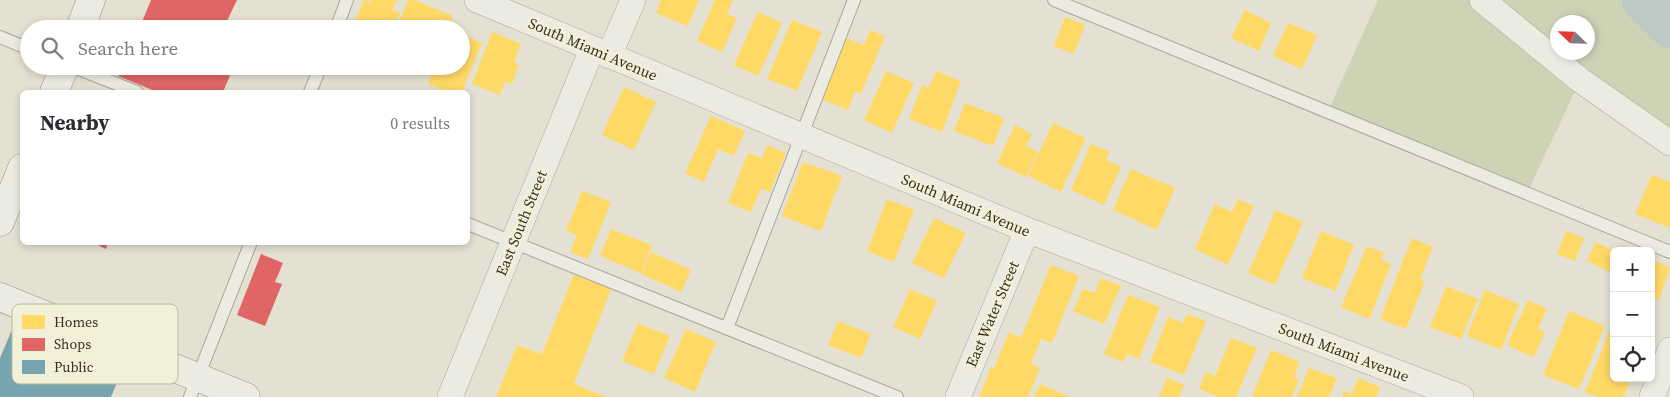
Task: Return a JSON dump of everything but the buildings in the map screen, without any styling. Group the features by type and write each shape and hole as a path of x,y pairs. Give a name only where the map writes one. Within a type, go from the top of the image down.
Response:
{"main road":[{"path":"84,20 92,0"},
{"path":"55,90 61,75"},
{"path":"0,222 20,173"},
{"path":"0,297 15,304"},
{"path":"178,380 194,387 246,397"}],"street":[{"name":"South Miami Avenue","path":"477,0 1027,230 1424,390 1461,397"},
{"name":"East South Street","path":"450,397 514,242 601,52 633,0"},
{"path":"1482,0 1580,80 1670,143"},
{"name":"East Water Street","path":"958,397 1027,230"},
{"path":"1652,397 1670,350"}],"lane":[{"path":"339,20 347,0"},
{"path":"727,328 854,0"},
{"path":"1054,0 1670,252"},
{"path":"0,38 20,46"},
{"path":"94,75 132,90"},
{"path":"311,90 317,75"},
{"path":"470,225 896,397"},
{"path":"194,387 250,245"}],"green space":[{"path":"1378,0 1670,0 1670,143 1580,81 1526,195 1328,111"}],"waterway":[{"path":"1643,0 1670,27"}]}
